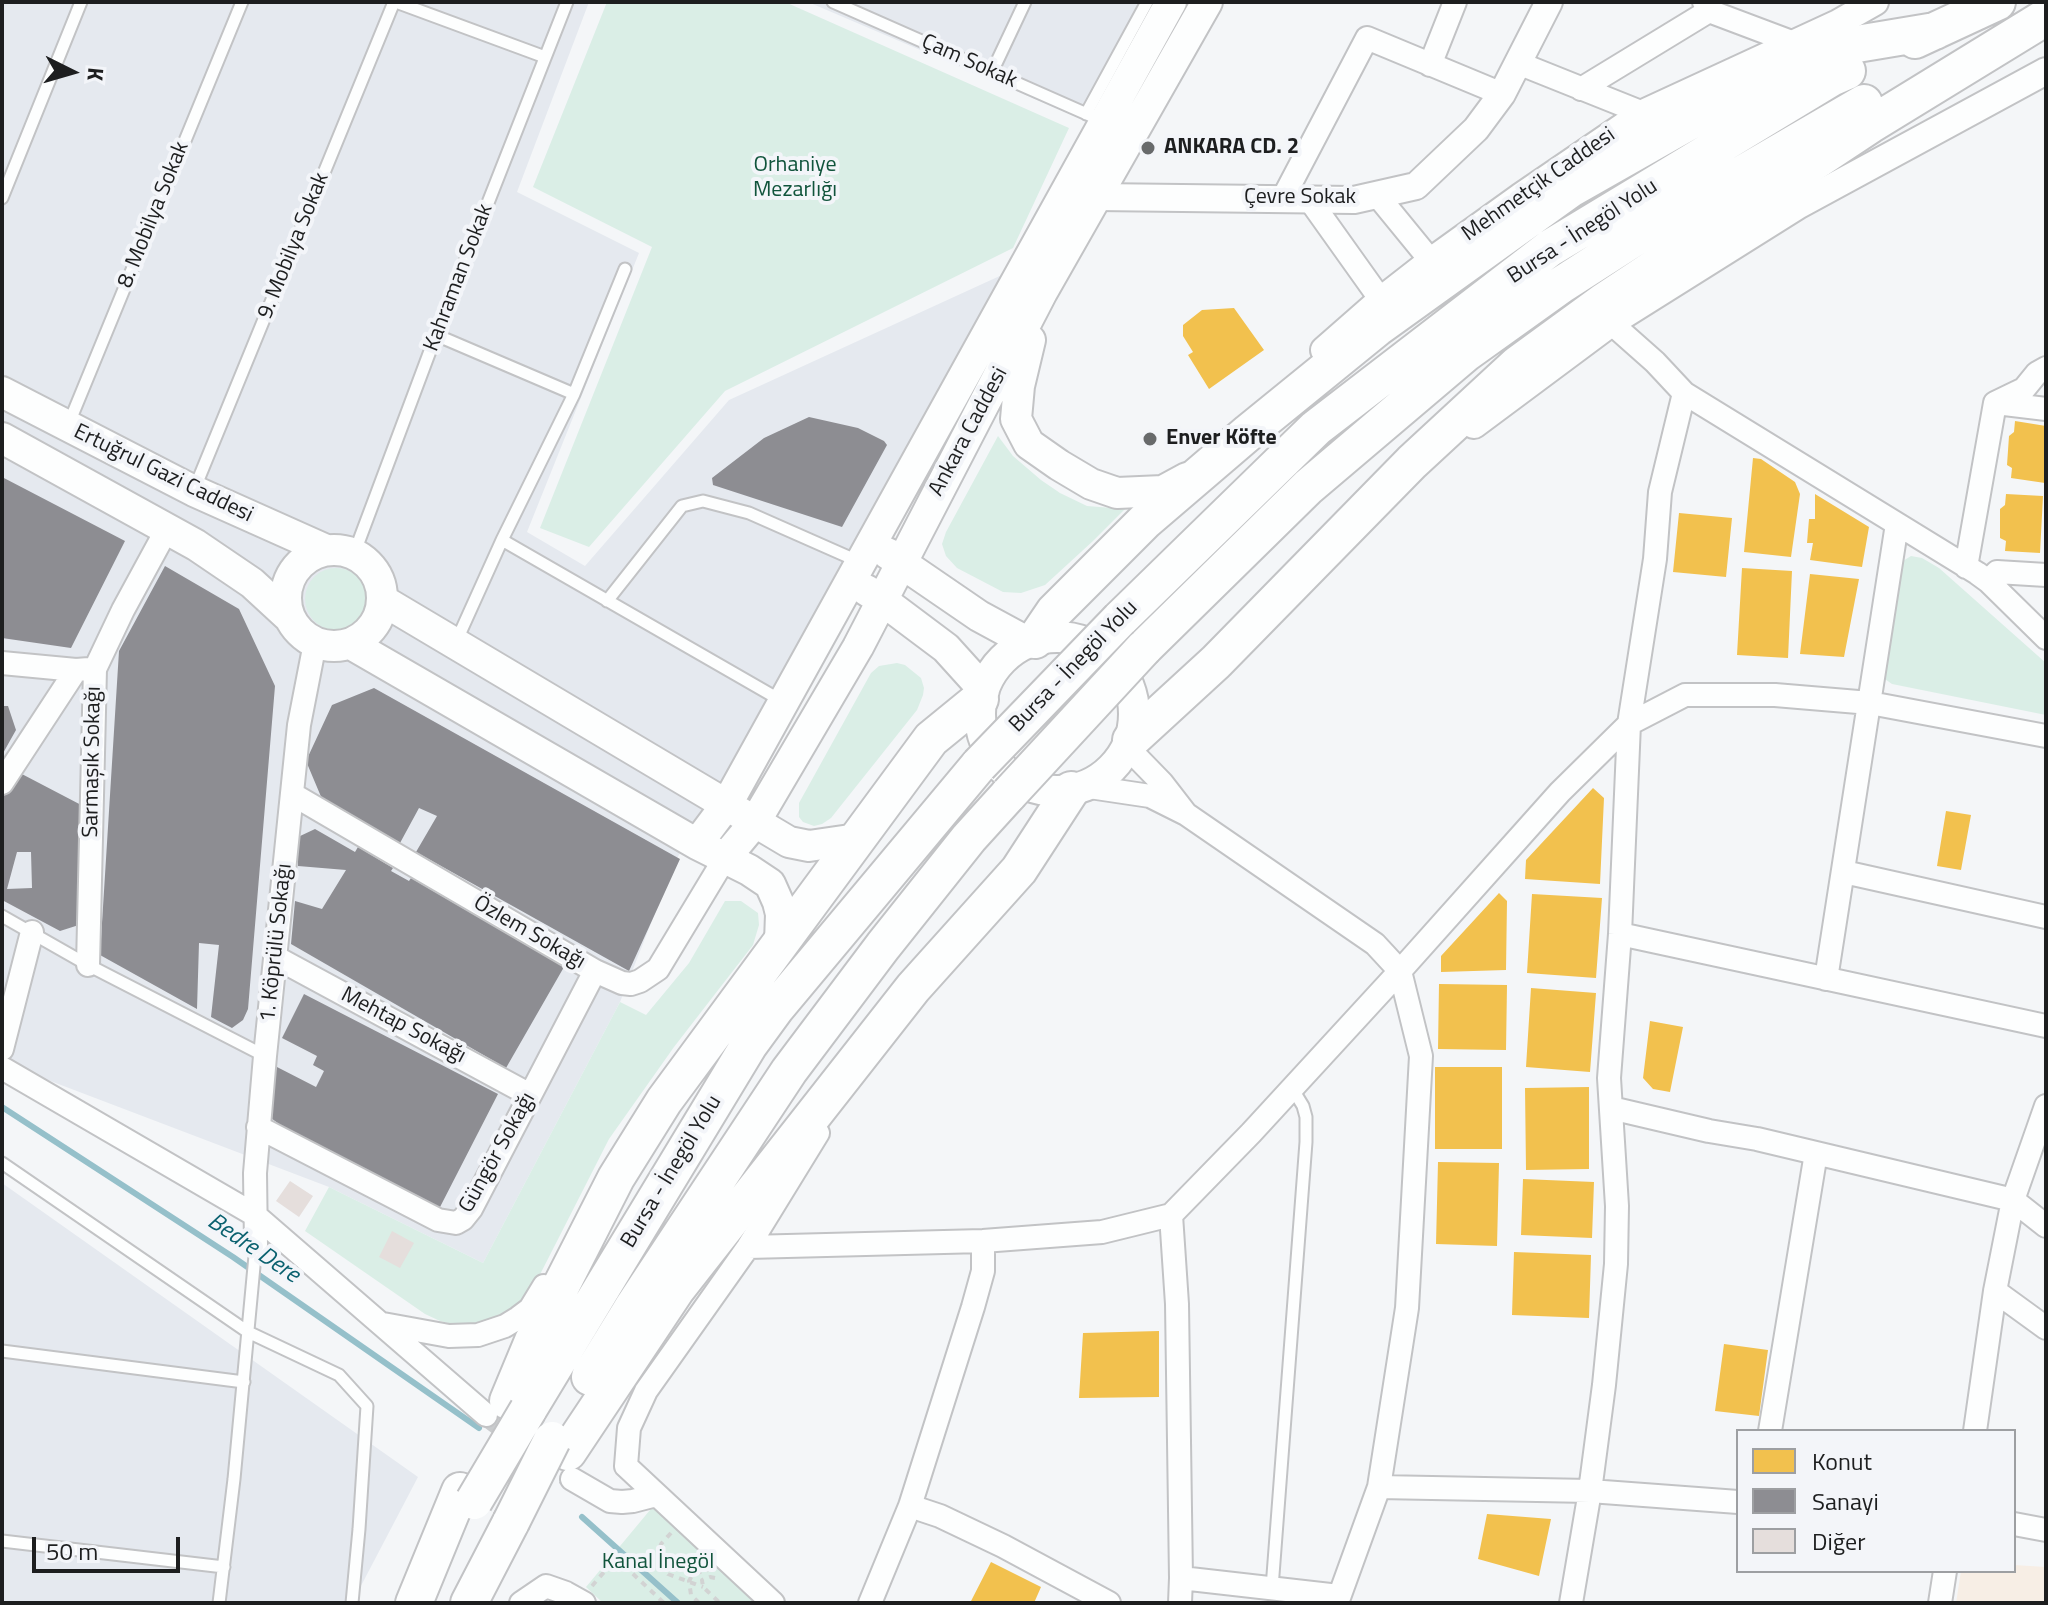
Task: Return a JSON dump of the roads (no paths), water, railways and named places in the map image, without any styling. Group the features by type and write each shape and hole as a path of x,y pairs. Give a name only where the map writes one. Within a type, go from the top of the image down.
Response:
{"highway":[{"name":"Bursa - İnegöl Yolu","path":"421,1603 507,1409 749,1045 786,996 979,765 1120,619 1316,428 1550,248 1831,78 1997,2"},
{"name":"Bursa - İnegöl Yolu","path":"469,1603 564,1457 633,1307 789,1071 969,838 1144,648 1308,487 1466,353 1561,285 1656,224 1853,109 1954,55 2046,17"},
{"path":"1129,744 1216,662 1381,494 1518,364 1603,302 1870,125 2046,17"},
{"path":"1031,641 1054,612 1135,531 1249,432 1377,328 1572,188 1713,108 1851,45 1935,31"},
{"path":"507,1409 533,1341 608,1193 664,1101 931,739 982,694"},
{"path":"564,1457 676,1290 890,1016 1019,870 1077,788"},
{"path":"414,1603 467,1496"},
{"path":"486,1603 519,1526"}],"main road":[{"name":"Ankara Caddesi","path":"697,844 727,804 860,562 1096,118 1171,2"},
{"name":"Ankara Caddesi","path":"725,858 755,822 831,695 1042,292 1207,2"},
{"path":"1042,292 1019,386 1016,419 1029,444 1091,484 1117,493 1163,491 1210,466"},
{"name":"Ertuğrul Gazi Caddesi","path":"2,392 194,491 340,552"},
{"name":"Ertuğrul Gazi Caddesi","path":"2,438 227,565 290,618"},
{"path":"340,552 366,562 381,586 382,600 380,614 373,627 363,637 339,647 315,643 304,637 290,618 286,603 287,589 300,563 312,555 340,552"},
{"path":"860,562 902,562 979,616 1031,641"},
{"path":"860,562 882,600 946,648 982,694"},
{"path":"382,600 789,842 809,846 857,839"},
{"path":"1052,636 1078,639 1101,649 1119,667 1131,690 1135,715 1129,744 1119,763 1099,780 1077,788 1049,792 1024,785 1003,771 988,750 980,725 982,694 989,675 1006,655 1031,641 1052,636"},
{"path":"351,644 770,884 781,914 780,942"}],"street":[{"path":"1430,65 1455,2"},
{"name":"Çevre Sokak","path":"1096,197 1354,200 1416,186 1476,129 1502,94 1549,2"},
{"name":"Mehmetçik Caddesi","path":"1249,432 1283,386 1381,300 1520,197 1643,113 1838,23 1875,2"},
{"path":"1581,89 1706,7 1794,43"},
{"path":"1381,300 1296,198 1367,38 1502,94"},
{"path":"1518,63 1643,113"},
{"path":"1381,494 1611,323 1799,205 2046,71"},
{"path":"1377,195 1431,261"},
{"path":"1611,323 1684,393 1988,581 2046,638"},
{"path":"1995,403 2024,389 2037,373 2046,368"},
{"path":"1571,1603 1590,1491 1616,1264 1617,1206 1609,1078 1620,934 1629,724 1655,559 1660,492 1684,393"},
{"path":"1995,403 2046,409"},
{"path":"1966,567 1995,403"},
{"path":"1826,979 1897,524"},
{"name":"Sarmaşık Sokağı","path":"88,965 86,669 123,610 167,529"},
{"path":"1988,581 1997,572 2046,575"},
{"name":"1. Köprülü Sokağı","path":"256,1245 258,1127 292,794 304,693 315,643"},
{"path":"2,663 86,669"},
{"path":"2,783 86,669"},
{"path":"748,1247 983,1241 1102,1232 1171,1215 1400,971 1560,792 1629,724 1685,695 1775,695 1870,703 2046,736"},
{"path":"1129,744 1186,814"},
{"path":"1077,788 1150,796 1186,814 1375,944 1400,971 1421,1056 1407,1308 1379,1487 1338,1600 1272,1588 1181,1578"},
{"name":"Özlem Sokağı","path":"292,794 595,971 622,983 631,984 658,969 725,858"},
{"path":"1844,872 2046,917"},
{"path":"2,1049 32,932"},
{"path":"1620,934 2046,1026"},
{"name":"Mehtap Sokağı","path":"275,957 530,1095"},
{"name":"Güngör Sokağı","path":"258,1127 438,1220 456,1223 471,1209 595,971"},
{"path":"773,1603 626,1466 629,1428 646,1391 748,1247 890,1016"},
{"path":"2,1068 255,1215 381,1324 507,1409"},
{"path":"1975,1429 1995,1291 2013,1200 2046,1106"},
{"path":"1611,1108 2013,1200 2046,1226"},
{"path":"1770,1429 1816,1153"},
{"path":"381,1324 464,1336 505,1326 530,1309 590,1212 608,1193"},
{"path":"1171,1215 1177,1304 1180,1603"},
{"path":"870,1603 910,1506 983,1271 983,1241"},
{"path":"1995,1291 2046,1328"},
{"path":"564,1457 610,1501 633,1501 656,1495"},
{"path":"1379,1487 1590,1491 1736,1502"},
{"path":"910,1506 940,1516 1003,1546 1109,1603"},
{"path":"2016,1524 2046,1530"},
{"path":"1940,1603 1945,1573"},
{"path":"521,1603 546,1586 582,1602"}],"lane":[{"path":"2,198 81,2"},
{"name":"8. Mobilya Sokak","path":"67,427 242,2"},
{"path":"395,2 545,57"},
{"name":"9. Mobilya Sokak","path":"194,491 395,2"},
{"name":"Kahraman Sokak","path":"340,552 436,335 567,2"},
{"name":"Çam Sokak","path":"833,2 1096,118"},
{"path":"992,72 1025,2"},
{"path":"1096,118 1147,2"},
{"path":"456,643 502,540 574,394 625,269"},
{"path":"436,335 574,394"},
{"path":"607,601 682,506 703,501 749,513 860,562"},
{"path":"502,540 783,702"},
{"path":"2,916 88,965 265,1056"},
{"path":"1272,1588 1306,1142 1306,1117 1292,1088"},
{"path":"2,1163 248,1332 339,1375 367,1406 352,1603"},
{"path":"219,1603 256,1245"},
{"path":"2,1351 244,1382"},
{"path":"2,1541 224,1567"}],"waterway":[{"name":"Bedre Dere","path":"2,1107 233,1257 479,1428"},
{"name":"Bedre Dere","path":"582,1517 678,1603"}],"tunnel":[{"path":"486,1415 572,1479"}],"place":[{"name":"ANKARA CD. 2","path":"1148,148"},
{"name":"Enver Köfte","path":"1150,439"}],"park label":[{"name":"Orhaniye Mezarlığı","path":"795,178"},
{"name":"Kanal İnegöl","path":"658,1563"}]}
